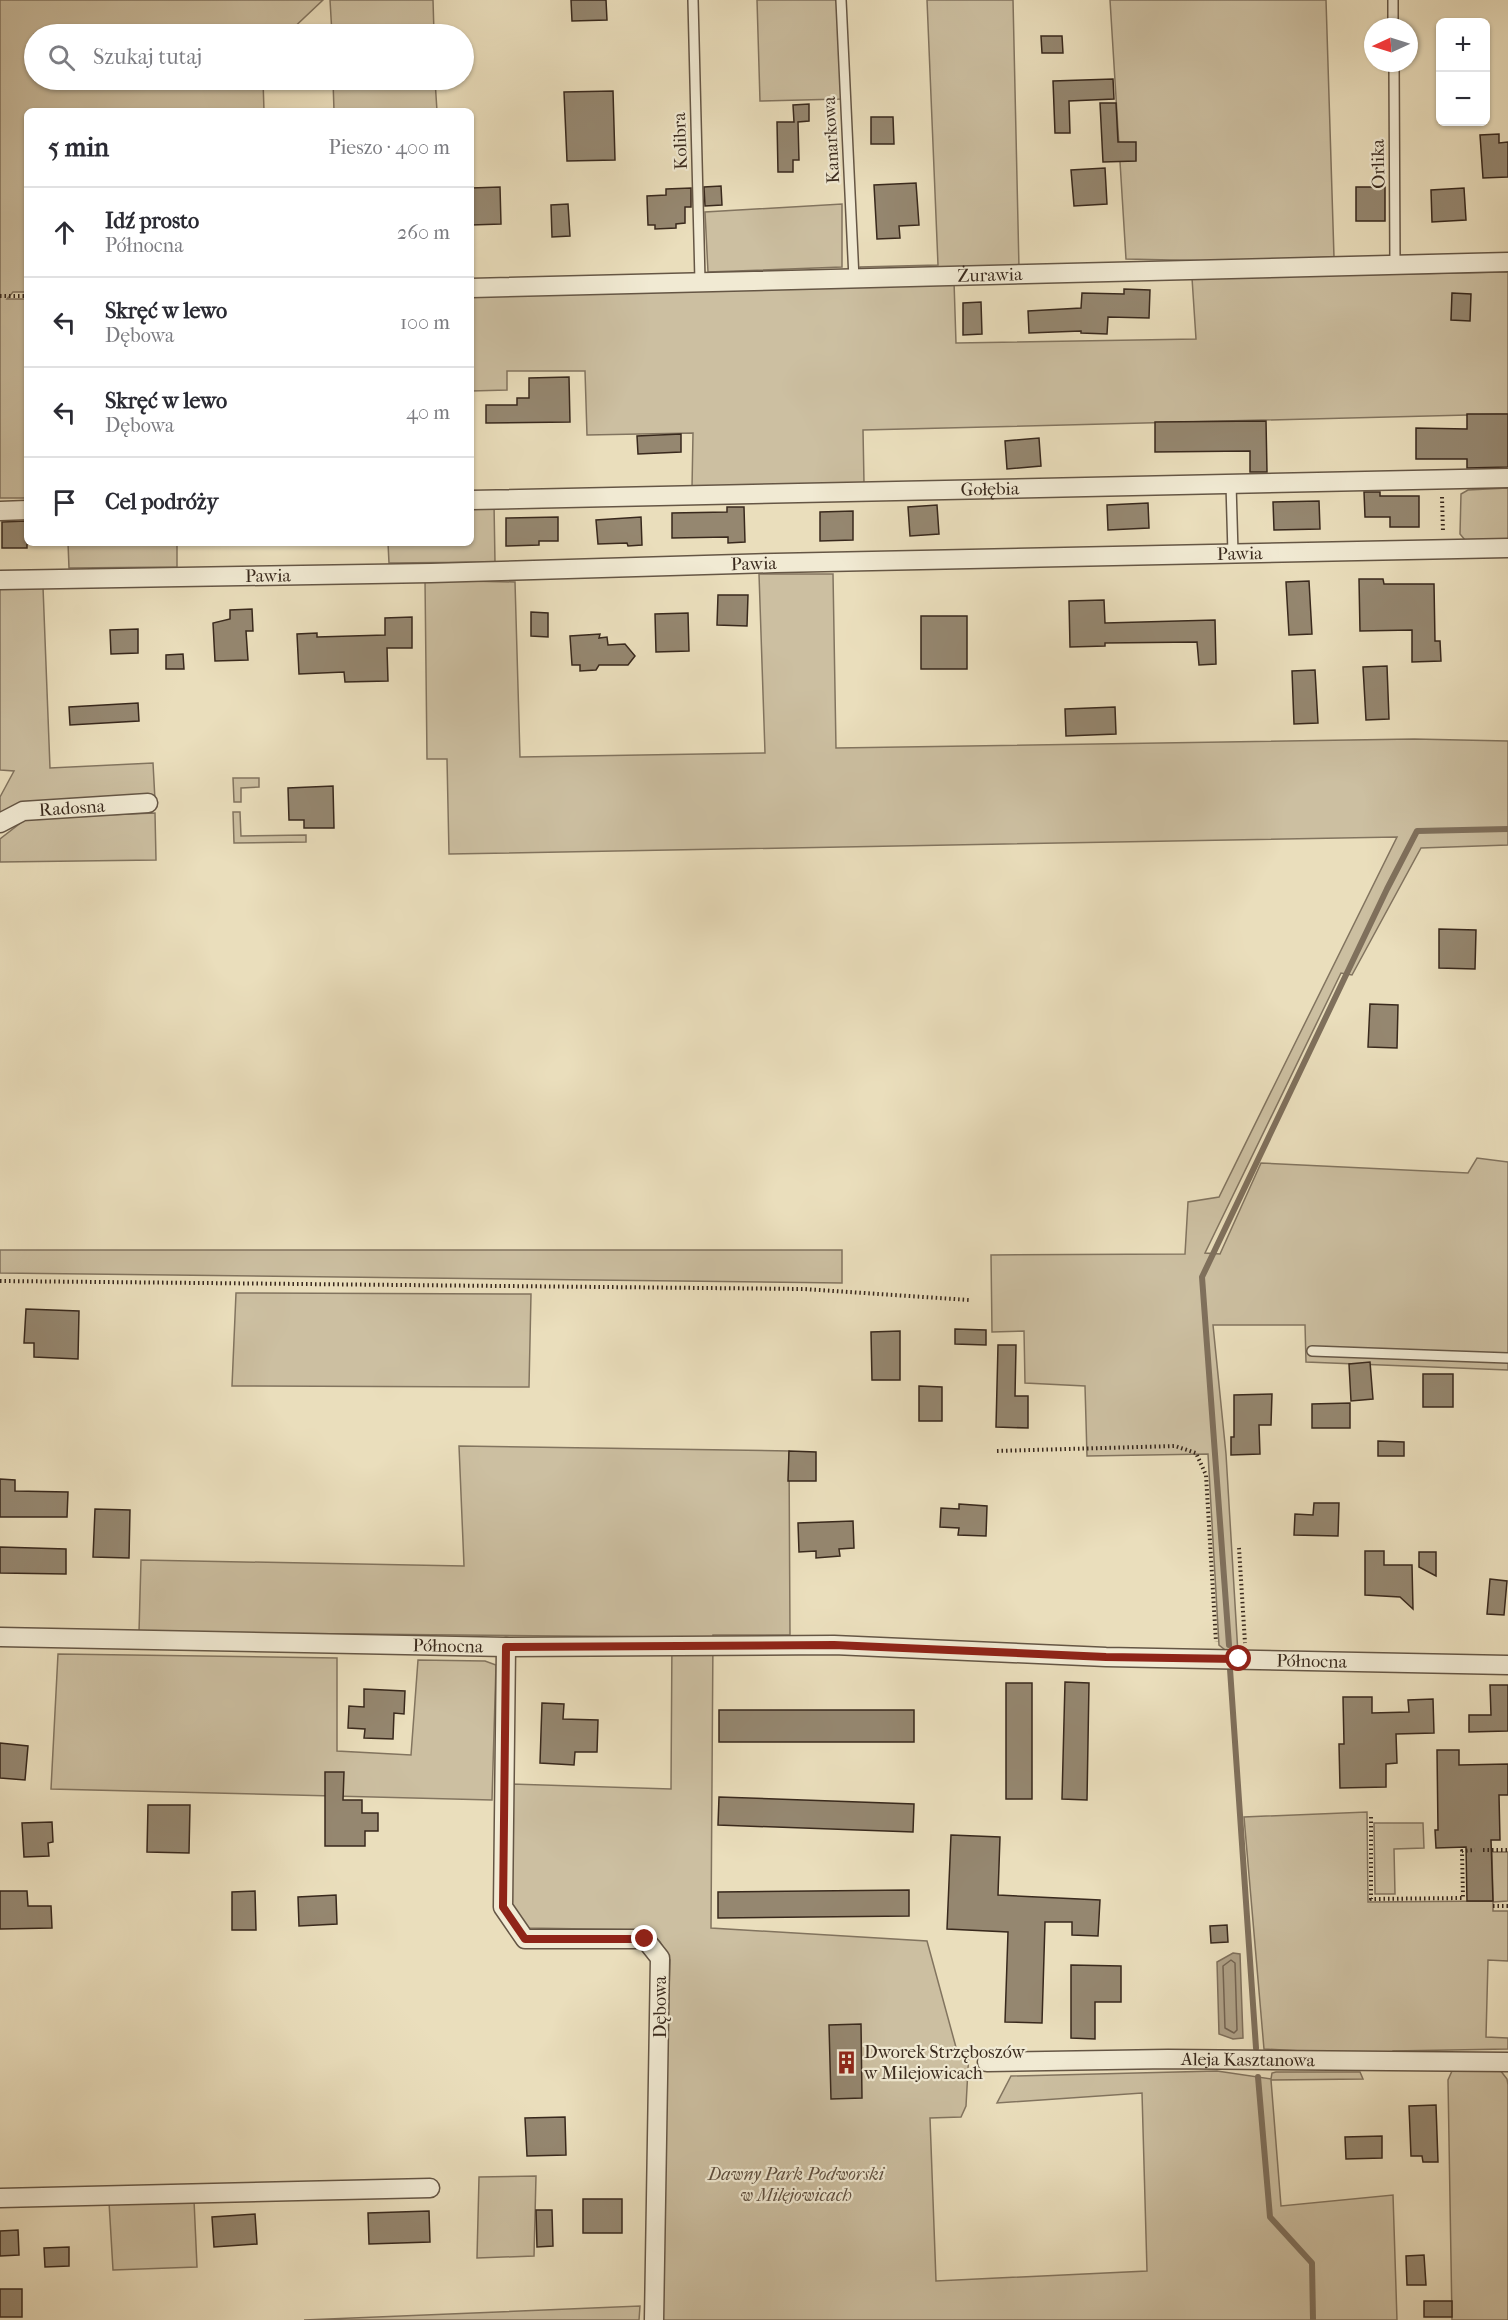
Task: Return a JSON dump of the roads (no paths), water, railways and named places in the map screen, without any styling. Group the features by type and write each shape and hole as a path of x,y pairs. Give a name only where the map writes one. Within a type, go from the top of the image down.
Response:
{"street":[{"name":"Żurawia","path":"474,288 1508,262"},
{"name":"Gołębia","path":"474,500 1508,478"},
{"path":"0,511 24,510"},
{"name":"Pawia","path":"0,580 431,573 1233,552 1508,548"},
{"name":"Radosna","path":"0,823 23,811 148,803"},
{"name":"Północna","path":"0,1637 506,1647 834,1645 1106,1657 1508,1665"},
{"name":"Dębowa","path":"506,1647 503,1907 525,1939 645,1939 660,1958 654,2320"},
{"name":"Aleja Kasztanowa","path":"987,2062 1168,2059 1508,2062"},
{"path":"0,2198 430,2188"}],"lane":[{"name":"Kolibra","path":"693,0 700,281"},
{"name":"Kanarkowa","path":"841,0 854,279"},
{"path":"1393,0 1393,18"},
{"name":"Orlika","path":"1394,72 1395,265"},
{"path":"1231,484 1233,552"},
{"path":"1312,1351 1508,1358"}],"water":[{"path":"1233,1953 1240,1954 1243,2038 1233,2039 1219,2034 1217,1962"}],"waterway":[{"path":"1229,1645 1202,1277 1387,889 1417,831 1508,829"},
{"path":"1230,1669 1256,2048"},
{"path":"1258,2077 1270,2217 1312,2263 1313,2320"}],"place":[{"name":"Dworek Strzęboszów w Milejowicach","path":"846,2062"}],"park label":[{"name":"Dawny Park Podworski w Milejowicach","path":"796,2184"}]}
